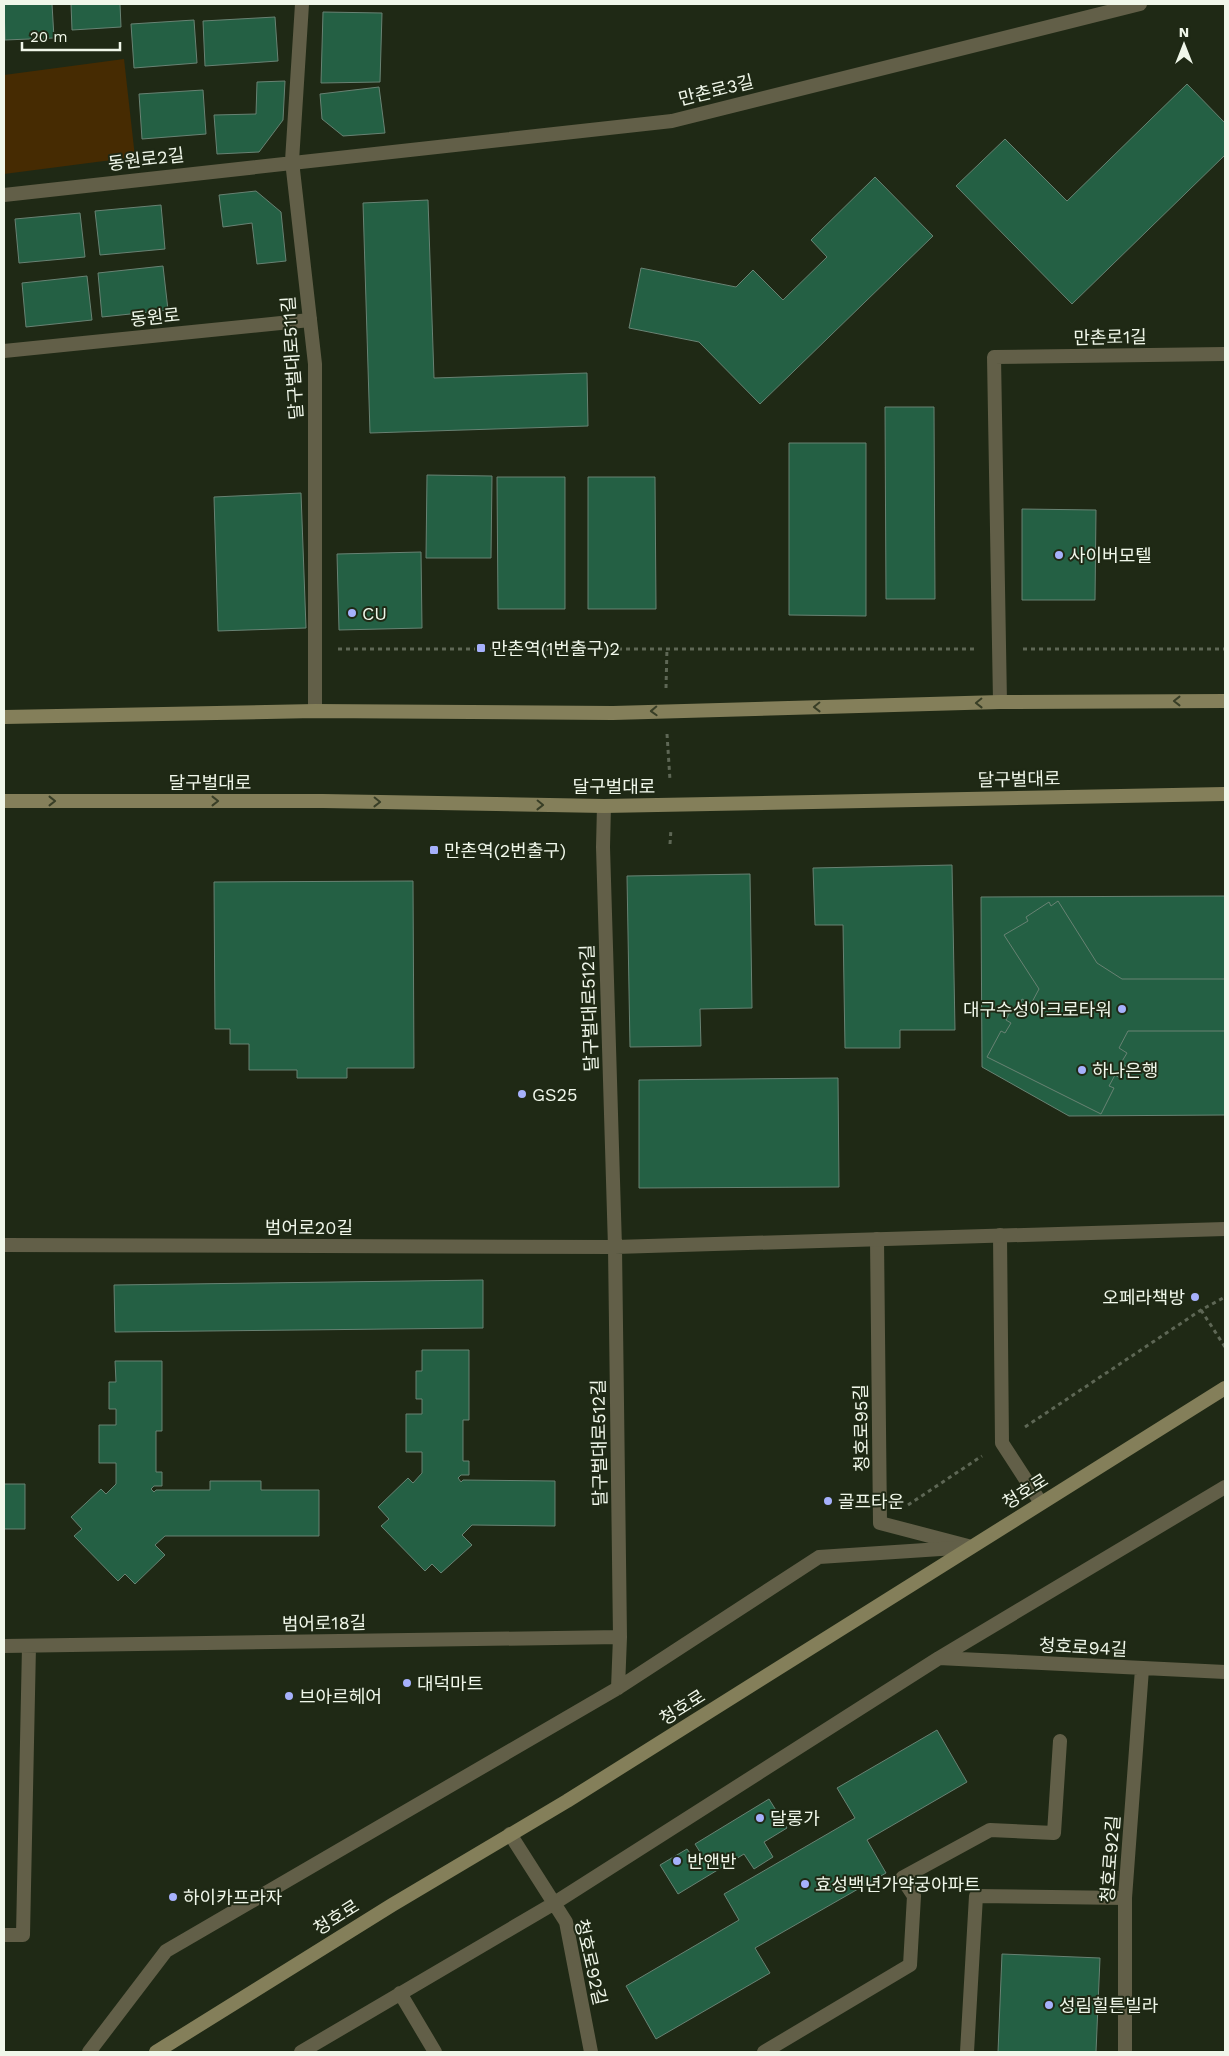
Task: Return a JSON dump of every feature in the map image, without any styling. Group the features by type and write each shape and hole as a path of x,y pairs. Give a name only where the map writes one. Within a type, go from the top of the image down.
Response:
{"main road":[{"path":"4,717 315,711 613,712 1000,702 1225,701"},
{"name":"달구벌대로","path":"4,801 313,801 604,806 1225,794"},
{"name":"청호로","path":"156,2052 392,1905 567,1801 1225,1388"}],"street":[{"name":"달구벌대로511길","path":"302,4 292,161 315,364 315,711"},
{"name":"만촌로3길","path":"292,161 672,121 1140,4"},
{"name":"동원로2길","path":"4,195 292,161"},
{"name":"동원로","path":"4,350 310,320"},
{"name":"만촌로1길","path":"998,649 994,357 1225,354"},
{"path":"998,649 1000,702"},
{"name":"달구벌대로512길","path":"604,806 603,847 614,1247 620,1637 618,1688"},
{"path":"614,1247 1225,1229"},
{"path":"1000,1235 1002,1443 1042,1503"},
{"name":"청호로95길","path":"877,1239 880,1523"},
{"name":"범어로20길","path":"4,1245 614,1247"},
{"path":"301,2052 553,1904 939,1658 1225,1487"},
{"path":"880,1523 971,1547"},
{"path":"89,2052 166,1951 618,1688 818,1557 971,1547"},
{"name":"범어로18길","path":"4,1646 620,1637"},
{"path":"4,1935 23,1934 29,1646"},
{"name":"청호로94길","path":"939,1658 1225,1672"},
{"name":"청호로92길","path":"1125,2052 1125,1898 1142,1669"},
{"path":"764,2052 910,1966 914,1896 902,1878 990,1830 1054,1832 1060,1741"},
{"name":"청호로92길","path":"510,1834 566,1922 590,2052"},
{"path":"968,2052 976,1896 1125,1898"},
{"path":"400,1993 435,2052"}],"path":[{"path":"667,648 666,711 672,804 670,844"},
{"path":"316,650 667,648 1225,649"},
{"path":"880,1523 1201,1310 1225,1297"},
{"path":"1201,1310 1225,1347"}],"shaded area":[{"path":"124,59 135,157 4,174 4,75"}],"building":[{"path":"4,4 52,4 54,38 5,40"},
{"path":"71,4 120,4 121,27 72,30"},
{"path":"323,12 382,13 380,82 321,83"},
{"path":"275,17 278,61 205,66 203,21"},
{"path":"194,20 197,63 134,68 131,24"},
{"path":"285,81 283,120 259,152 217,154 214,115 256,114 257,82"},
{"path":"1187,84 1225,123 1225,155 1072,304 956,186 1005,139 1067,201"},
{"path":"379,87 385,133 343,136 322,119 320,94"},
{"path":"203,90 206,134 142,139 139,94"},
{"path":"875,177 933,236 760,404 699,342 629,328 641,268 736,287 753,270 783,300 827,257 811,240"},
{"path":"256,191 281,212 286,261 257,264 252,223 223,227 219,195"},
{"path":"428,200 434,378 587,373 588,426 370,433 363,203"},
{"path":"161,205 165,249 100,255 95,211"},
{"path":"80,213 85,257 19,263 15,219"},
{"path":"163,266 168,310 102,317 98,273"},
{"path":"87,276 92,320 26,327 22,283"},
{"path":"885,407 934,407 935,599 886,599"},
{"path":"789,443 866,443 866,616 789,615"},
{"path":"427,475 492,476 491,558 426,558"},
{"path":"497,477 565,477 565,609 498,609"},
{"path":"588,477 655,477 656,609 588,609"},
{"path":"301,493 306,628 218,631 214,497"},
{"name":"사이버모텔","path":"1022,509 1096,510 1095,600 1022,600"},
{"path":"421,552 422,628 339,630 337,554"},
{"path":"952,865 955,1030 900,1030 900,1048 845,1048 843,925 815,925 813,868"},
{"path":"750,874 752,1008 700,1009 701,1046 630,1047 627,876"},
{"path":"413,881 414,1068 347,1068 347,1078 297,1078 297,1070 249,1070 249,1044 230,1044 230,1029 215,1029 214,882"},
{"path":"1225,896 1225,1115 1069,1116 982,1067 981,897"},
{"name":"대구수성아크로타워","path":"1058,901 1097,963 1122,979 1225,979 1225,1031 1128,1031 1119,1048 1127,1053 1121,1063 1126,1066 1120,1078 1115,1075 1109,1086 1114,1088 1101,1114 987,1057 1001,1031 1005,1033 1011,1023 1006,1020 1012,1008 1017,1010 1022,999 1031,1004 1039,989 1004,935 1028,921 1026,917 1049,902 1051,906"},
{"path":"838,1078 839,1187 639,1188 639,1080"},
{"path":"483,1280 483,1328 115,1332 114,1285"},
{"path":"422,1350 469,1350 469,1420 463,1420 463,1461 469,1461 469,1475 461,1475 458,1478 461,1482 463,1480 555,1481 555,1526 472,1525 462,1535 472,1545 441,1573 432,1564 425,1571 381,1526 389,1519 378,1507 408,1478 413,1483 422,1473 422,1452 406,1452 406,1414 422,1414 422,1399 416,1399 416,1371 422,1371"},
{"path":"115,1361 162,1361 162,1431 156,1431 156,1472 162,1472 162,1486 154,1486 151,1489 154,1492 156,1490 210,1490 210,1481 261,1481 261,1490 319,1490 319,1536 165,1536 155,1545 165,1555 135,1584 125,1574 118,1581 74,1536 82,1529 71,1517 101,1489 106,1494 116,1484 116,1463 99,1463 99,1425 116,1425 116,1409 109,1409 109,1382 116,1382"},
{"path":"4,1484 25,1484 25,1529 4,1529"},
{"name":"효성백년가약궁아파트","path":"937,1730 967,1782 867,1840 886,1873 755,1948 770,1973 656,2039 626,1986 739,1920 724,1894 855,1818 837,1788"},
{"path":"769,1799 787,1828 764,1842 773,1857 754,1869 744,1854 678,1894 660,1865 687,1849 692,1856 700,1852 695,1844"},
{"name":"성림힐튼빌라","path":"1002,1954 1100,1958 1096,2052 998,2052"}],"place":[{"name":"사이버모텔","path":"1059,555"},
{"name":"CU","path":"352,613"},
{"name":"만촌역(1번출구)2","path":"481,648"},
{"name":"만촌역(2번출구)","path":"434,850"},
{"name":"대구수성아크로타워","path":"1122,1009"},
{"name":"하나은행","path":"1082,1070"},
{"name":"GS25","path":"522,1094"},
{"name":"오페라책방","path":"1195,1297"},
{"name":"골프타운","path":"828,1501"},
{"name":"대덕마트","path":"407,1683"},
{"name":"브아르헤어","path":"289,1696"},
{"name":"달롱가","path":"760,1818"},
{"name":"반앤반","path":"677,1861"},
{"name":"효성백년가약궁아파트","path":"805,1884"},
{"name":"하이카프라자","path":"173,1897"},
{"name":"성림힐튼빌라","path":"1049,2005"}]}
